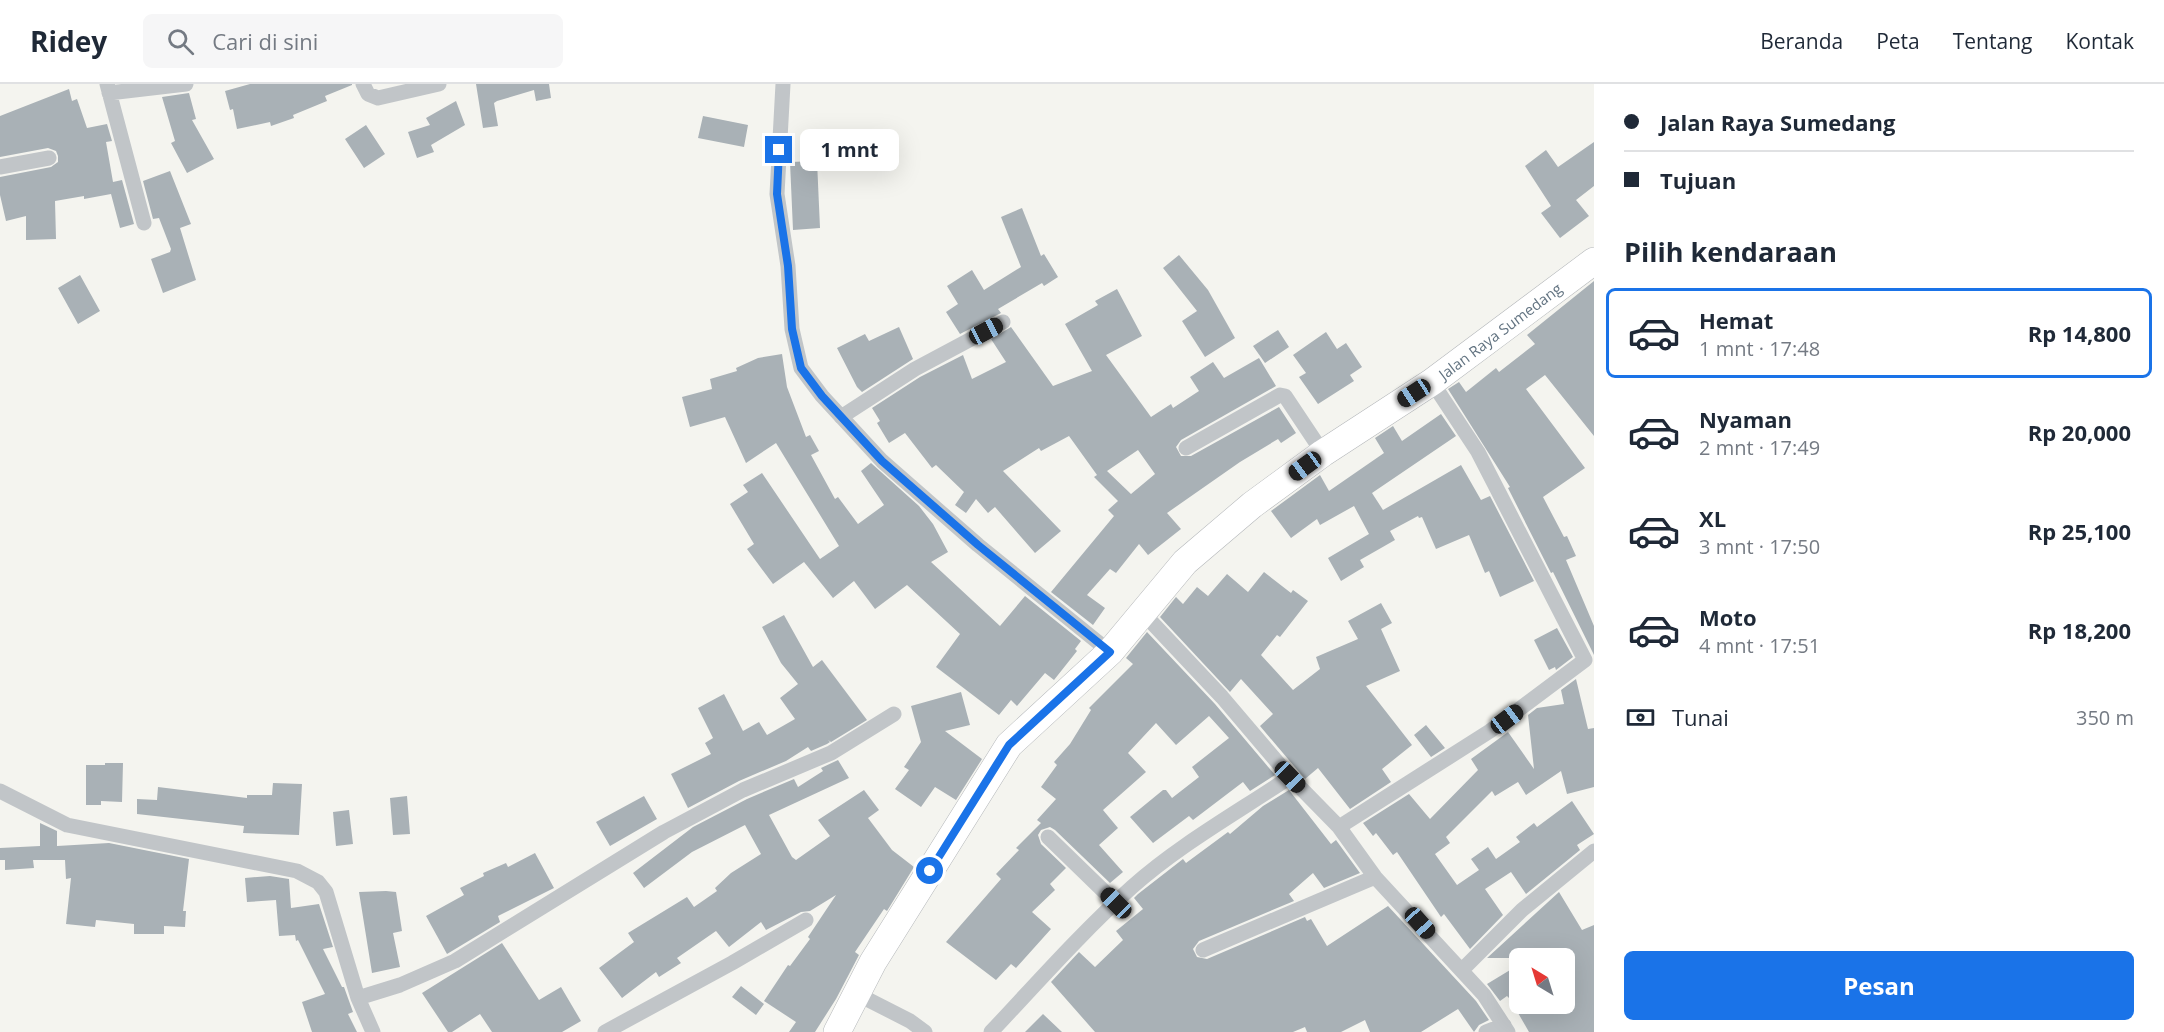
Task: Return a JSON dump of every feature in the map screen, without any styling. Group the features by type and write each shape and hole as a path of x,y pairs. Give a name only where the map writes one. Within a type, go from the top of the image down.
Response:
{"highway":[{"name":"Jalan Raya Sumedang","path":"837,1032 855,993 1009,745 1110,652 1185,562 1252,504 1323,453 1432,382 1594,261"}],"street":[{"path":"144,223 108,88 186,84"},
{"path":"363,84 368,94 378,98 439,84"},
{"path":"783,84 777,194 788,266 792,329 801,368 882,461 952,522 1110,652"},
{"path":"0,167 50,158"},
{"path":"842,417 915,369 1003,322"},
{"path":"1339,827 1490,731 1585,660 1478,452 1432,382"},
{"path":"1186,448 1280,395 1285,396 1323,453"},
{"path":"1142,612 1222,697 1290,777 1339,827 1375,877 1462,970 1506,1028 1486,1032"},
{"path":"358,998 400,984 455,961 664,832 743,790 831,753 894,714"},
{"path":"991,1032 1116,903 1174,855 1290,777"},
{"path":"0,791 67,825 297,871 318,882 326,892 358,998 373,1032"},
{"path":"1048,837 1116,903"},
{"path":"1462,970 1522,910 1594,851"},
{"path":"1203,950 1375,877"},
{"path":"605,1032 806,920"},
{"path":"855,993 910,1021 925,1032"}],"building":[{"path":"250,84 352,85 325,96 327,101 293,115 294,118 271,126 270,122 237,129 233,109 230,110 225,91"},
{"path":"476,84 549,84 551,98 536,101 534,90 497,101 494,103 498,126 483,128"},
{"path":"69,89 72,101 77,99 87,128 107,124 112,141 106,142 113,182 122,180 134,224 120,228 111,194 84,199 84,196 55,201 56,239 26,240 26,216 6,221 0,195 0,177 51,167 58,162 58,156 56,151 48,148 0,157 0,116"},
{"path":"189,93 196,119 192,120 214,159 187,173 171,143 175,141 162,97"},
{"path":"456,101 465,125 431,145 434,152 417,158 408,132 430,125 426,118"},
{"path":"703,116 748,125 744,147 698,138"},
{"path":"366,125 385,154 364,168 345,139"},
{"path":"1594,142 1594,186 1576,200 1589,216 1560,238 1541,213 1551,206 1525,166 1546,150 1558,167"},
{"path":"817,161 820,228 793,230 790,162"},
{"path":"170,171 191,224 180,228 196,280 163,293 151,259 170,252 171,249 159,218 153,219 143,181"},
{"path":"1022,208 1041,256 1044,254 1058,277 1044,286 1042,283 998,309 1001,313 960,334 946,312 958,304 947,286 972,270 984,290 1021,267 1001,217"},
{"path":"1179,255 1208,290 1235,338 1205,357 1182,321 1197,311 1163,268"},
{"path":"80,275 100,311 78,324 58,288"},
{"path":"1594,281 1594,436 1545,375 1526,389 1585,468 1543,497 1564,537 1567,536 1576,556 1566,560 1594,626 1594,655 1508,488 1510,487 1448,389 1459,382 1466,392 1496,368 1499,372 1535,344 1527,335"},
{"path":"1117,289 1142,336 1106,355 1151,417 1171,404 1173,408 1199,391 1190,377 1213,362 1224,378 1259,358 1276,386 1181,440 1176,447 1181,456 1191,456 1279,407 1296,433 1281,443 1278,439 1240,462 1167,513 1181,529 1148,555 1139,544 1116,573 1110,569 1087,595 1105,608 1093,625 1051,592 1114,516 1108,510 1118,501 1094,477 1097,475 1069,436 1041,451 1039,448 1003,471 1061,531 1035,553 995,507 988,513 976,499 966,513 955,505 964,492 936,465 932,468 905,433 889,443 877,423 880,421 872,408 920,377 963,355 972,379 1006,362 991,339 1011,327 1053,386 1092,371 1065,324 1098,305 1095,301","holes":["1138,450 1155,474 1131,494 1107,471"]},
{"path":"899,327 913,359 862,392 857,387 837,348 865,334 869,341"},
{"path":"1278,330 1289,347 1265,363 1253,346"},
{"path":"1326,332 1337,349 1346,343 1362,367 1350,375 1354,381 1318,404 1299,377 1306,373 1293,355"},
{"path":"782,354 787,387 806,437 810,435 819,451 811,455 835,499 838,497 858,524 884,505 861,471 871,463 919,506 933,524 948,552 931,562 1000,626 1025,596 1081,641 1075,649 1077,651 1054,680 1045,673 1017,706 1011,700 999,715 936,667 960,634 907,585 875,609 854,581 833,598 804,562 773,584 747,549 754,544 730,504 748,492 743,485 762,473 820,559 839,546 776,443 746,463 725,417 690,427 682,397 712,389 710,379 737,371 736,368 758,358"},
{"path":"1441,414 1456,436 1372,493 1383,510 1461,465 1481,500 1490,496 1534,581 1500,597 1489,571 1485,573 1469,535 1436,549 1422,517 1418,516 1390,531 1395,540 1360,560 1364,567 1341,581 1328,558 1369,534 1354,506 1320,525 1317,519 1291,538 1271,511 1320,475 1329,491 1384,453 1375,438 1393,426 1402,441"},
{"path":"1264,572 1291,593 1293,590 1308,601 1280,637 1277,635 1261,655 1293,690 1320,669 1316,657 1358,639 1348,621 1381,603 1392,623 1381,629 1400,671 1366,686 1412,745 1382,769 1391,782 1350,809 1318,768 1305,779 1260,726 1273,714 1241,679 1230,692 1160,617 1176,597 1183,604 1197,587 1208,596 1227,574 1248,592"},
{"path":"784,615 813,667 822,660 867,720 831,742 828,740 830,742 827,744 811,751 808,747 786,761 739,781 688,808 671,774 711,754 705,743 713,738 698,708 724,694 743,731 759,722 767,735 795,719 780,698 798,684 781,663 762,627"},
{"path":"1557,628 1573,657 1556,670 1555,667 1549,670 1534,640"},
{"path":"1147,632 1215,704 1275,775 1250,791 1243,782 1193,820 1189,816 1153,843 1130,817 1163,790 1166,790 1172,798 1199,777 1192,767 1229,738 1209,716 1176,745 1156,723 1128,753 1146,772 1103,810 1118,828 1099,845 1123,872 1110,883 1055,830 1050,827 1041,830 1038,835 1041,844 1066,868 1050,884 1055,890 1032,912 1051,929 1016,968 1011,964 996,980 946,942 1001,879 996,874 1019,850 1016,848 1041,823 1037,820 1056,799 1041,787 1057,765 1054,762 1070,744 1091,710 1089,708 1133,664 1126,658"},
{"path":"1576,679 1588,729 1594,728 1594,787 1567,794 1561,771 1526,795 1518,782 1495,796 1492,791 1446,837 1450,843 1435,854 1457,885 1479,870 1471,859 1488,847 1496,859 1520,842 1516,837 1534,823 1537,827 1572,801 1594,834 1577,845 1580,850 1526,894 1511,872 1485,889 1503,915 1470,949 1444,914 1441,917 1397,852 1393,855 1376,833 1373,836 1363,823 1409,794 1430,819 1478,770 1471,759 1508,732 1534,769 1528,715 1537,708 1564,704 1561,690"},
{"path":"961,692 970,725 945,731 982,759 956,800 935,787 921,807 895,789 909,770 904,767 921,742 911,706"},
{"path":"1426,725 1445,748 1431,757 1414,735"},
{"path":"838,760 849,778 769,815 792,857 796,860 830,836 818,820 864,790 879,810 868,818 892,850 914,867 887,911 884,909 855,952 859,955 836,999 815,1032 789,1032 796,1022 764,1001 788,965 790,966 810,939 808,937 836,895 810,911 801,912 766,930 761,922 729,947 716,931 677,958 681,963 659,977 656,972 622,998 599,968 634,942 628,933 687,897 694,907 717,891 715,888 731,873 761,854 745,825 692,852 644,888 633,873 693,827 747,799 794,779 798,787 823,771 821,768"},
{"path":"105,763 123,763 122,802 101,801 101,805 86,805 86,765 105,765"},
{"path":"273,783 302,784 299,835 243,833 244,826 137,814 137,799 157,800 158,787 247,798 247,795 272,795"},
{"path":"1289,790 1331,844 1336,840 1360,873 1324,888 1313,873 1289,894 1294,901 1199,941 1193,949 1197,957 1207,959 1305,917 1307,921 1311,919 1327,946 1388,906 1476,1001 1489,1020 1479,1025 1474,1032 1458,1009 1421,1032 1370,1032 1365,1020 1341,1032 1307,1032 1305,1027 1293,1032 1095,1032 1051,982 1079,952 1095,967 1123,940 1116,931 1143,909 1134,898 1138,894 1183,859 1186,863 1228,832 1230,834 1263,806"},
{"path":"407,796 410,834 393,835 390,798"},
{"path":"644,796 657,819 610,846 596,822"},
{"path":"349,810 353,844 336,846 333,812"},
{"path":"40,823 57,831 57,846 109,843 189,859 183,911 186,911 185,927 164,926 164,934 134,934 134,924 96,920 95,927 66,924 71,878 66,879 65,860 33,860 34,868 5,870 5,860 0,860 0,848 40,846"},
{"path":"535,853 554,888 498,916 500,922 447,954 426,916 464,895 460,888 484,876 483,873 506,863 508,867"},
{"path":"270,876 289,879 291,908 319,904 333,947 323,949 344,987 353,1012 348,1014 357,1032 312,1032 302,1002 325,994 298,940 296,941 295,935 279,936 276,900 247,902 245,878"},
{"path":"359,892 396,892 402,931 393,933 400,967 372,973"},
{"path":"1559,892 1582,930 1594,925 1594,1032 1529,1032 1519,1014 1575,1014 1575,948 1509,948 1509,958 1487,958"},
{"path":"502,943 539,1000 561,987 581,1021 562,1032 492,1032 480,1014 452,1032 448,1032 422,993"},
{"path":"1509,971 1509,998 1507,996 1500,1001 1487,984"},
{"path":"741,986 764,1004 756,1015 732,997"},
{"path":"1043,1014 1062,1032 1025,1032"}],"route":[{"path":"779,150 777,194 788,266 792,329 801,368 822,396 882,461 978,545 1110,652 1009,745 930,871"}]}
